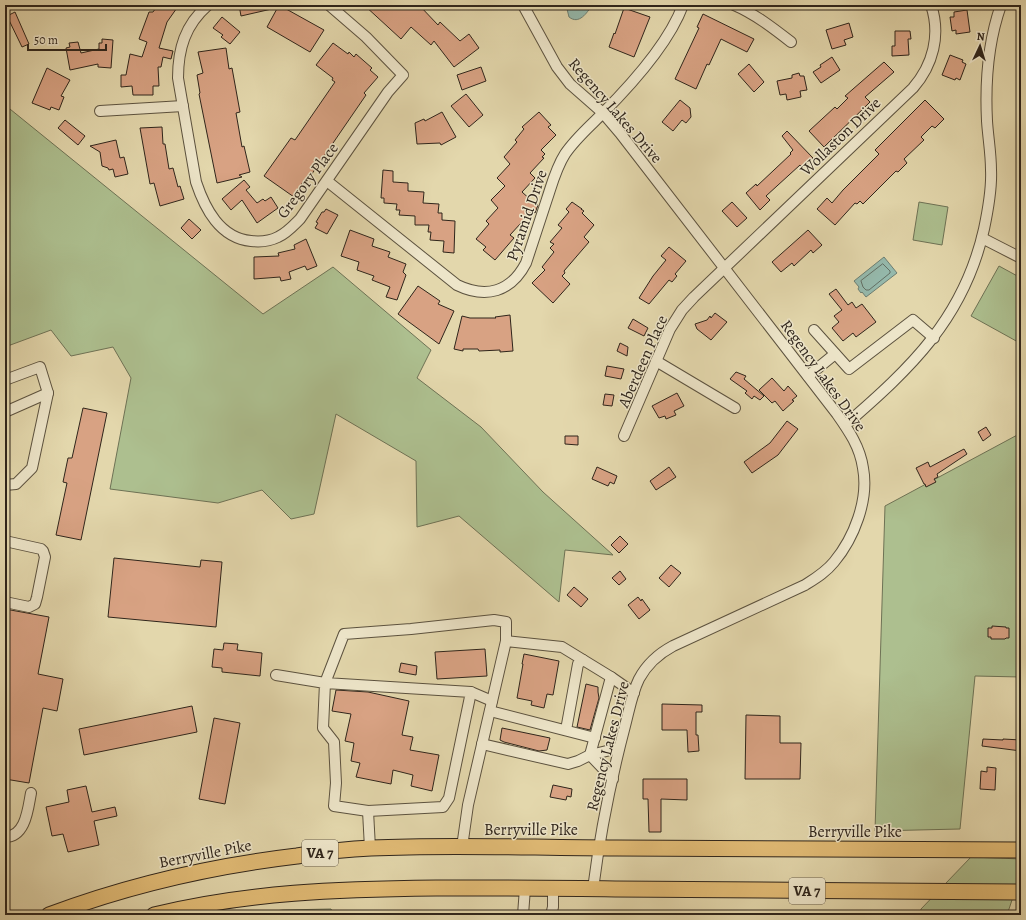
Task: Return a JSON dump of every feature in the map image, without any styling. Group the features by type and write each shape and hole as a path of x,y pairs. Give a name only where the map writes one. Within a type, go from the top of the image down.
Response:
{"highway":[{"name":"Berryville Pike","path":"49,915 86,901 186,874 280,858 370,848 462,847 1021,850"},
{"name":"VA 7","path":"154,915 187,907 224,901 320,890 553,888 1021,892"}],"street":[{"name":"Gregory Place","path":"208,5 192,23 184,38 180,50 178,78 196,182 207,209 219,226 225,232 235,237 245,241 256,242 267,241 278,237 300,220 388,92 403,75 366,37 329,5"},
{"name":"Regency Lakes Drive","path":"523,5 557,68 570,84 603,114 620,133 845,425 854,439 860,453 864,469 863,498 859,514 850,535 834,561 824,572 805,585 663,652 650,663 644,672 634,693 619,748 598,848 593,889"},
{"path":"603,114 660,48 672,29 683,5"},
{"path":"734,5 773,27 791,42"},
{"name":"Wollaston Drive","path":"725,268 922,78 928,66 935,42 935,26 931,5"},
{"path":"845,425 888,387 934,338 965,288 975,263 986,220 991,170 986,94 988,66 992,40 1001,5"},
{"path":"100,110 183,106"},
{"name":"Pyramid Drive","path":"327,181 457,285 474,292 498,290 513,281 521,272 526,263 555,174 564,155 574,141 603,114"},
{"path":"982,238 1021,258"},
{"name":"Aberdeen Place","path":"624,436 670,329 682,310 725,268"},
{"path":"814,330 849,368 913,320 934,338"},
{"path":"808,376 835,354"},
{"path":"656,361 735,408"},
{"path":"5,380 40,367 48,393 32,468 16,484 5,485"},
{"path":"5,412 48,393"},
{"path":"5,541 41,549 44,552 45,557 38,597 35,604 29,607 5,602"},
{"path":"462,847 468,805 506,640 506,622 494,620 411,629 344,634 325,683 323,728 334,742 336,783 334,806 368,811 443,807 449,798 471,692"},
{"path":"506,640 562,647 634,693"},
{"path":"566,730 578,664 583,660"},
{"path":"276,675 325,683 471,692 491,706 595,738"},
{"path":"590,755 611,677"},
{"path":"482,744 568,764 590,755 619,748"},
{"path":"590,755 613,779"},
{"path":"5,837 15,835 21,827 27,814 30,793"},
{"path":"368,811 370,848"},
{"path":"523,915 525,888"},
{"path":"551,915 553,907 553,888"}],"green space":[{"path":"5,105 263,314 333,267 431,350 417,378 481,427 543,492 613,555 565,550 559,602 459,516 417,527 416,461 336,414 314,514 291,519 262,490 218,503 110,489 131,378 113,347 71,356 51,330 5,347"},
{"path":"919,202 948,207 942,245 913,240"},
{"path":"999,266 1021,278 1021,337 1018,342 971,316"},
{"path":"1021,433 1021,677 975,676 960,829 875,831 885,506"},
{"path":"971,857 1021,859 1021,873 1007,915 920,915 921,909"},
{"path":"331,909 334,915 243,915 283,910"}],"water":[{"path":"566,5 592,5 582,17 576,20 569,17"},
{"path":"884,257 897,273 866,297 858,289 859,287 854,281"}],"building":[{"path":"158,5 179,5 167,22 159,48 173,51 171,59 163,57 161,67 158,67 159,86 153,86 153,95 133,95 132,86 121,87 121,75 126,75 130,54 142,57 147,42 139,39 149,12 153,12"},
{"path":"239,5 275,5 276,8 241,16"},
{"path":"279,5 324,30 310,52 267,27"},
{"path":"364,5 419,5 438,25 440,22 460,41 469,34 479,48 454,67 434,41 431,45 411,27 401,39"},
{"path":"624,8 650,17 634,57 609,47"},
{"path":"967,10 970,32 956,34 956,30 952,31 950,17 954,17 954,12"},
{"path":"15,12 29,44 22,47 7,16"},
{"path":"703,14 754,39 747,52 721,39 709,65 707,64 696,89 675,79 699,28 697,27"},
{"path":"222,17 240,32 230,44 221,37 223,35 213,28"},
{"path":"849,23 853,37 844,40 846,45 832,49 826,30"},
{"path":"895,31 910,31 911,39 908,39 909,55 892,56 892,46 895,46"},
{"path":"102,39 113,40 111,68 98,67 98,64 70,70 66,48 70,47 69,43 78,42 81,53 99,49 99,43 102,43"},
{"path":"333,43 348,54 349,52 354,57 356,54 372,68 370,70 378,77 364,93 366,95 305,184 303,182 294,197 264,176 291,138 295,140 335,82 332,80 333,78 316,65"},
{"path":"226,48 229,69 232,68 240,112 236,113 242,147 244,146 250,172 239,175 242,177 217,183 199,94 197,75 203,73 198,52"},
{"path":"950,55 963,60 962,62 966,64 960,80 956,78 955,80 942,75"},
{"path":"832,57 840,70 821,83 813,72"},
{"path":"884,62 894,72 865,97 870,102 824,147 809,131 835,107 837,109 848,98 845,96"},
{"path":"749,64 764,82 754,92 738,74"},
{"path":"481,67 486,81 462,90 457,75"},
{"path":"47,68 70,80 61,96 64,97 59,110 51,107 50,110 32,103"},
{"path":"799,73 800,76 804,76 807,90 800,91 801,97 787,100 786,94 780,95 777,81 792,78 792,75"},
{"path":"466,94 483,115 469,127 451,106"},
{"path":"680,100 690,108 691,117 686,123 682,120 673,131 662,122"},
{"path":"925,100 944,119 935,128 932,126 921,137 924,140 904,159 907,163 898,172 896,171 863,204 860,201 857,204 855,203 835,225 817,209 827,198 832,203 879,154 875,150"},
{"path":"442,112 456,137 441,145 440,143 417,144 415,123 424,119 425,121"},
{"path":"539,112 551,125 548,127 556,135 541,150 545,154 542,157 544,158 530,173 535,178 522,192 538,205 535,213 532,211 510,235 514,238 495,260 483,250 486,247 476,239 489,224 486,221 498,208 491,200 505,186 497,178 510,164 504,157 517,142 515,140 524,129 522,127"},
{"path":"65,120 85,136 78,145 58,128"},
{"path":"162,127 163,144 165,144 169,169 173,168 178,187 180,186 184,199 160,206 154,183 150,184 140,128"},
{"path":"787,131 813,158 803,168 800,165 766,196 770,200 760,210 746,193 756,184 757,186 791,154 790,153 793,150 782,136"},
{"path":"116,140 120,158 124,157 128,174 115,177 113,169 109,170 108,168 102,166 100,152 90,146"},
{"path":"383,170 393,171 393,182 408,183 408,191 424,192 423,203 439,204 438,213 442,213 442,220 455,221 454,253 443,252 444,241 430,240 431,232 428,232 429,225 415,225 415,216 399,215 400,210 396,210 397,204 384,203 384,198 381,198"},
{"path":"244,180 250,187 246,190 257,203 263,199 265,201 271,197 278,208 257,223 242,200 231,210 222,199"},
{"path":"572,202 584,211 582,213 594,225 584,237 589,242 564,271 565,273 562,276 570,284 553,303 532,283 545,270 542,267 554,252 550,248 554,244 550,242 562,228 558,225 569,212 566,209"},
{"path":"732,202 747,218 737,227 722,211"},
{"path":"326,209 338,215 327,234 315,228 318,223 316,222 322,212"},
{"path":"189,219 201,230 192,239 181,228"},
{"path":"350,230 374,239 372,246 390,252 388,257 406,264 403,272 406,275 397,300 386,297 390,287 372,280 374,276 357,270 359,262 341,256"},
{"path":"808,230 822,245 813,253 811,250 794,266 792,263 781,272 772,262"},
{"path":"306,239 317,266 307,270 305,266 289,272 291,279 281,281 280,277 254,279 254,257 279,256 278,253 295,249 294,245"},
{"path":"669,247 686,261 675,274 677,276 672,282 669,280 649,304 639,298 653,276 666,260 661,256"},
{"path":"418,286 440,301 438,304 454,311 439,344 398,314"},
{"path":"836,289 848,305 852,302 856,308 862,304 876,322 856,337 853,333 843,341 832,328 839,322 834,316 842,310 829,294"},
{"path":"715,313 727,322 711,340 697,329 695,324 707,320 710,316 711,318"},
{"path":"510,315 513,351 500,352 500,350 479,351 478,349 463,349 463,351 454,349 462,316 470,318 496,318 495,317"},
{"path":"633,319 648,328 644,336 628,328"},
{"path":"620,343 628,347 627,356 617,351"},
{"path":"607,366 624,369 621,379 605,376"},
{"path":"736,372 746,376 744,379 764,396 760,400 754,396 752,399 745,393 747,391 730,379"},
{"path":"772,378 784,391 788,386 797,396 792,400 794,401 783,411 775,401 772,403 759,390"},
{"path":"677,393 684,406 674,411 676,415 666,419 665,416 659,418 652,406"},
{"path":"605,394 614,395 612,406 603,405"},
{"path":"83,408 107,413 81,540 56,535 67,483 63,482 68,458 72,458"},
{"path":"787,421 798,429 778,455 752,473 744,462 770,443"},
{"path":"986,427 991,435 983,441 978,432"},
{"path":"565,436 578,436 578,445 565,444"},
{"path":"964,449 967,454 937,474 938,477 934,479 936,482 926,487 916,468 928,462 930,467"},
{"path":"597,467 617,476 614,484 610,482 608,486 592,479"},
{"path":"669,467 676,477 656,490 650,481"},
{"path":"620,536 628,544 619,553 611,545"},
{"path":"114,558 200,567 201,560 222,562 216,627 108,617"},
{"path":"671,565 681,573 669,587 659,578"},
{"path":"620,571 626,579 619,585 612,578"},
{"path":"574,587 588,599 581,607 567,595"},
{"path":"638,597 641,601 642,599 650,610 639,619 628,605"},
{"path":"5,609 49,617 38,674 63,679 57,711 43,708 29,783 5,779"},
{"path":"992,626 1009,628 1009,638 991,639 991,637 988,637 988,628 992,628"},
{"path":"224,643 238,644 237,650 262,653 260,676 222,672 222,668 212,667 214,649 223,650"},
{"path":"485,649 487,676 437,679 435,652"},
{"path":"524,654 559,661 553,695 547,694 544,708 531,705 532,701 517,698"},
{"path":"401,663 417,666 416,675 399,672"},
{"path":"586,684 598,687 599,698 590,730 577,727"},
{"path":"336,690 368,692 409,701 402,735 413,737 410,750 439,755 432,791 411,786 413,775 393,770 391,784 356,777 360,763 351,761 354,743 345,741 351,714 332,711"},
{"path":"662,704 702,705 702,712 696,712 696,735 698,735 699,751 688,752 687,730 662,730"},
{"path":"192,706 197,732 84,755 79,729"},
{"path":"746,715 780,716 780,743 801,743 800,779 745,779"},
{"path":"214,718 240,723 225,804 199,799"},
{"path":"502,728 550,738 547,750 539,751 504,742 500,740"},
{"path":"983,739 1021,740 1021,751 982,746"},
{"path":"987,767 996,768 995,790 980,789 981,771 987,772"},
{"path":"643,779 687,779 687,800 661,799 661,832 649,832 648,799 643,799"},
{"path":"553,785 572,789 571,797 567,796 566,800 550,797"},
{"path":"86,786 92,812 115,807 117,816 94,821 99,845 68,852 63,834 52,836 46,807 69,802 67,790"}]}
